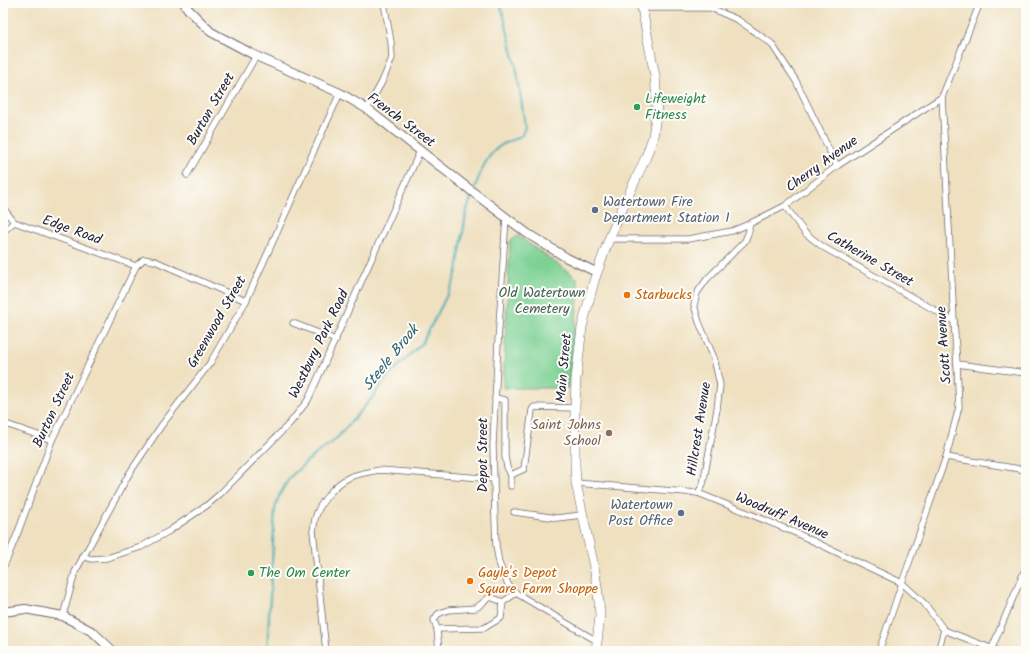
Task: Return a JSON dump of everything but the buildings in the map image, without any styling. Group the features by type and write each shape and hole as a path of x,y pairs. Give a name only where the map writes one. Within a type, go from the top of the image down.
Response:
{"main road":[{"name":"Main Street","path":"596,651 600,616 599,602 595,572 576,483 574,464 576,379 582,327 596,272 609,239 646,157 653,137 657,103 655,76 642,5"}],"street":[{"name":"French Street","path":"184,3 211,32 256,56 340,92 367,109 528,234 556,252 596,272"},
{"path":"367,109 382,82 392,58 391,42 384,3"},
{"path":"942,97 980,3"},
{"path":"642,5 657,8 711,8 738,20 771,43 796,81 837,166"},
{"name":"Burton Street","path":"187,175 256,56"},
{"name":"Greenwood Street","path":"63,616 75,572 129,474 162,426 210,363 246,301 340,92"},
{"name":"Cherry Avenue","path":"609,239 688,239 732,231 749,224 785,206 837,166 942,97"},
{"name":"Scott Avenue","path":"902,583 946,457 959,407 942,97"},
{"name":"Westbury Park Road","path":"83,556 91,559 107,558 141,547 169,531 206,506 220,494 290,423 308,400 420,151"},
{"name":"Catherine Street","path":"785,206 805,233 823,248 954,321"},
{"path":"3,208 14,222 3,232"},
{"name":"Depot Street","path":"506,217 493,445 496,545 499,563 509,586 516,593 597,640"},
{"name":"Edge Road","path":"14,222 136,266"},
{"name":"Hillcrest Avenue","path":"698,493 703,484 720,385 714,358 699,322 694,305 697,293 706,279 745,241 749,232 749,224"},
{"path":"136,266 144,259 154,261 246,301"},
{"name":"Burton Street","path":"3,567 18,532 52,440 136,266"},
{"path":"292,323 336,340"},
{"path":"957,364 1026,373"},
{"path":"495,398 506,400 505,457 507,467 511,475 511,486"},
{"path":"511,475 524,469 533,408 575,408"},
{"path":"3,424 52,440"},
{"path":"946,457 1026,470"},
{"path":"326,651 314,531 315,519 324,500 332,490 350,477 380,470 494,479"},
{"name":"Woodruff Avenue","path":"576,483 698,493 796,533 902,583 924,603 944,630"},
{"path":"514,512 556,518 582,515"},
{"path":"992,648 1026,567"},
{"path":"879,651 902,583"},
{"path":"437,630 484,628 501,618 503,602 516,593"},
{"path":"439,651 437,630 434,620 438,614 448,610 476,608 490,598 503,602"},
{"path":"3,612 24,609 63,616 93,632 113,651"},
{"path":"938,651 944,630 998,651"}],"green space":[{"name":"Old Watertown Cemetery","path":"518,236 577,278 579,291 568,388 503,388 510,241"}],"waterway":[{"name":"Steele Brook","path":"474,191 481,171 488,158 498,147 522,135 525,127 517,71 500,3"},
{"name":"Steele Brook","path":"267,651 275,509 279,496 290,477 312,457 336,439 372,398 386,378 422,343 453,283 457,271 466,213 472,195"}],"place":[{"name":"Lifeweight Fitness","path":"637,107"},
{"name":"Watertown Fire Department Station 1","path":"595,210"},
{"name":"Starbucks","path":"627,295"},
{"name":"Saint Johns School","path":"609,433"},
{"name":"Watertown Post Office","path":"681,513"},
{"name":"The Om Center","path":"251,573"},
{"name":"Gayle's Depot Square Farm Shoppe","path":"470,581"}]}
